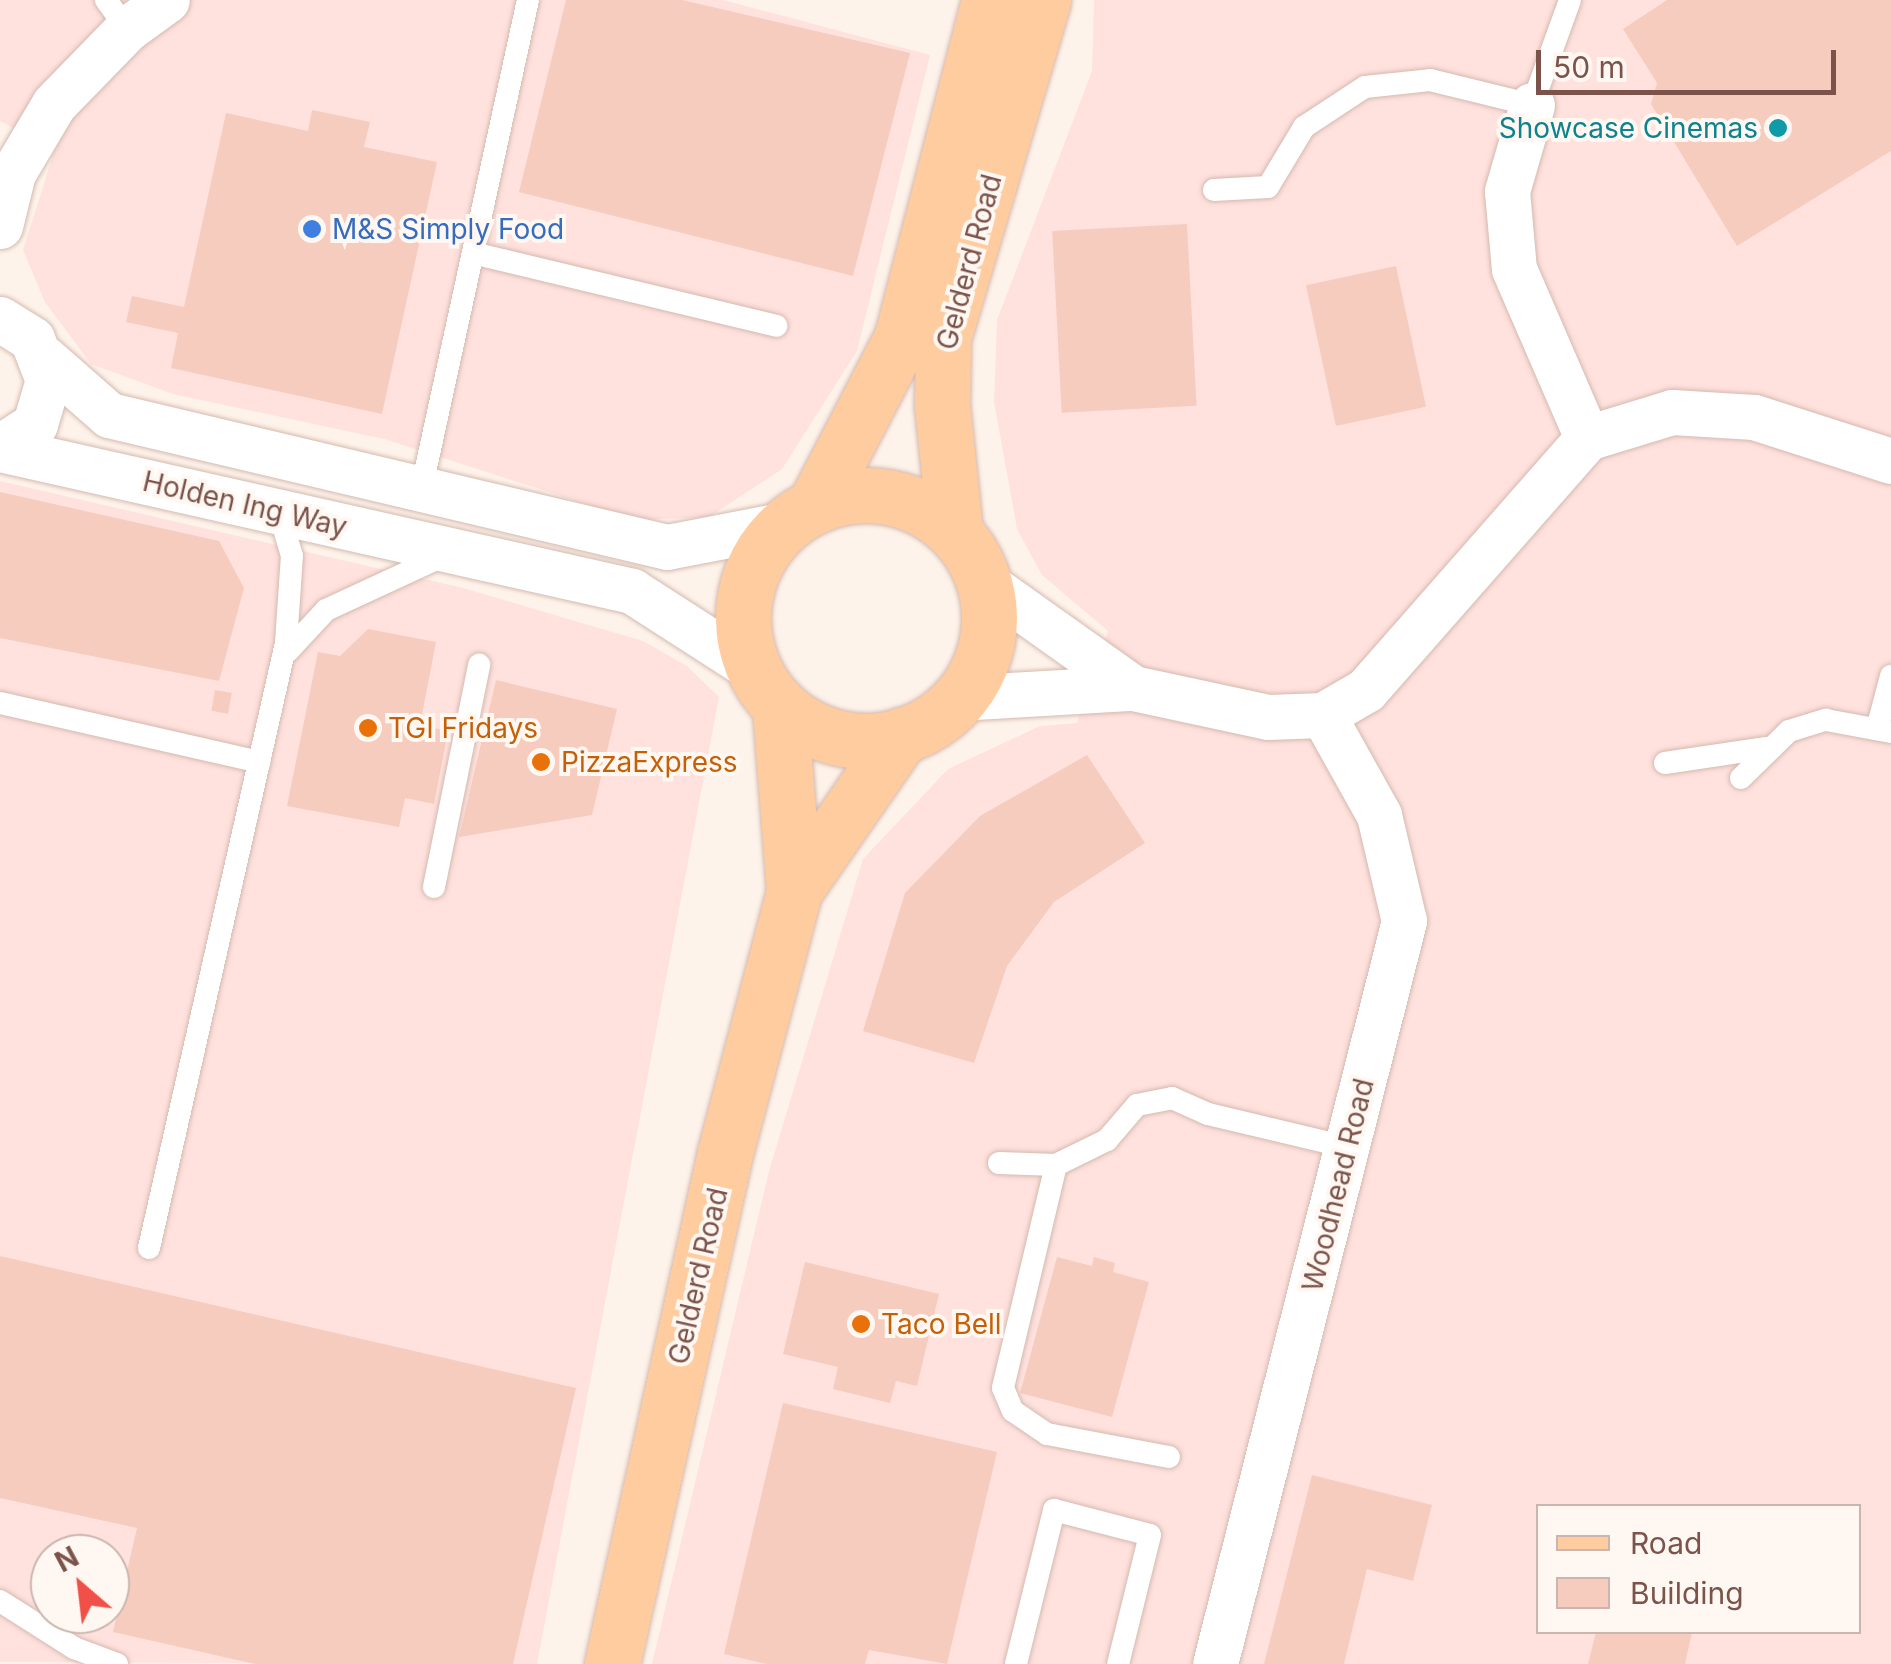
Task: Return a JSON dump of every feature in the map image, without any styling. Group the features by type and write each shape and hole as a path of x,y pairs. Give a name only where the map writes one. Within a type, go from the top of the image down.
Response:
{"main road":[{"name":"Gelderd Road","path":"794,891 767,688 743,632 744,593 758,556 801,514 902,337 989,0"},
{"name":"Gelderd Road","path":"767,688 837,738 902,736 942,715 957,698 988,638 984,582 955,531 942,406 943,338 1043,0"},
{"path":"801,514 868,494 900,499 955,531"},
{"name":"Gelderd Road","path":"612,1664 725,1153 794,891 902,736"}],"street":[{"path":"0,226 13,174 54,104 117,14 167,0"},
{"path":"1532,106 1507,191 1514,270 1587,438"},
{"name":"Holden Ing Way","path":"0,320 32,338 44,358 109,414 667,547 801,514"},
{"name":"Holden Ing Way","path":"0,448 35,424 46,403 44,358"},
{"path":"957,698 1132,688 1268,717 1323,715 1366,690 1587,438 1672,412 1754,417 1891,461"},
{"name":"Holden Ing Way","path":"0,448 632,591 767,688"},
{"name":"Holden Ing Way","path":"422,486 418,522 468,537 472,555"},
{"path":"984,582 1132,688"},
{"name":"Woodhead Road","path":"1215,1664 1404,921 1380,815 1323,715"}],"lane":[{"path":"422,486 528,0"},
{"path":"1214,190 1268,187 1304,127 1364,87 1430,80 1532,106 1570,0"},
{"path":"473,253 776,326"},
{"path":"148,1248 284,650 292,556 279,512"},
{"path":"284,650 326,610 472,555"},
{"path":"434,888 479,665"},
{"path":"1741,778 1764,748 1789,731 1826,720 1884,730 1891,676"},
{"path":"0,704 259,762"},
{"path":"1665,763 1764,748"},
{"path":"999,1163 1056,1165 1106,1140 1138,1105 1172,1098 1208,1114 1347,1147"},
{"path":"1056,1165 1003,1388 1013,1411 1047,1434 1169,1458"},
{"path":"1016,1664 1054,1510 1150,1535 1118,1664"},
{"path":"0,1602 74,1648 117,1664"}],"shaded area":[{"path":"0,0 723,0 930,55 857,351 782,469 709,517 636,520 384,439 173,394 91,364 45,302 23,250 55,149 0,121"},
{"path":"1094,0 1891,0 1891,1664 652,1664 769,1171 863,859 948,769 1040,726 1077,723 1108,631 1042,575 1017,529 994,402 997,320 1092,71"},
{"path":"0,481 463,588 643,641 687,666 719,697 537,1664 0,1662"}],"building":[{"path":"566,0 682,0 910,53 853,276 519,192"},
{"name":"Showcase Cinemas","path":"1667,0 1891,0 1891,151 1737,246 1651,104 1657,83 1623,29"},
{"name":"M&S Simply Food","path":"312,110 370,122 364,147 437,162 382,414 171,368 178,333 126,322 132,296 184,307 226,113 308,131"},
{"path":"1187,224 1197,406 1062,413 1052,231"},
{"path":"1396,266 1426,407 1336,426 1306,285"},
{"path":"0,492 219,541 244,588 219,681 0,638"},
{"name":"TGI Fridays","path":"368,629 436,642 420,725 448,731 434,804 405,798 399,827 287,806 318,652 340,656"},
{"name":"PizzaExpress","path":"496,680 617,709 592,815 459,837"},
{"path":"215,690 232,693 228,714 211,711"},
{"path":"1087,755 1145,843 1054,902 1007,966 974,1063 863,1031 905,893 980,816"},
{"path":"0,1256 576,1388 513,1664 255,1664 122,1634 130,1634 130,1558 137,1528 0,1498"},
{"path":"1057,1257 1092,1266 1094,1257 1115,1263 1113,1272 1149,1282 1112,1417 1020,1393"},
{"name":"Taco Bell","path":"805,1262 939,1294 917,1386 896,1381 890,1403 833,1389 838,1367 783,1354"},
{"path":"783,1403 997,1452 947,1664 869,1650 865,1664 766,1664 724,1654"},
{"path":"1312,1475 1432,1505 1413,1581 1367,1569 1344,1664 1264,1664"},
{"path":"1596,1634 1692,1634 1685,1664 1588,1664"}],"place":[{"name":"Showcase Cinemas","path":"1778,128"},
{"name":"M&S Simply Food","path":"312,229"},
{"name":"TGI Fridays","path":"368,728"},
{"name":"PizzaExpress","path":"541,762"},
{"name":"Taco Bell","path":"861,1324"}]}
